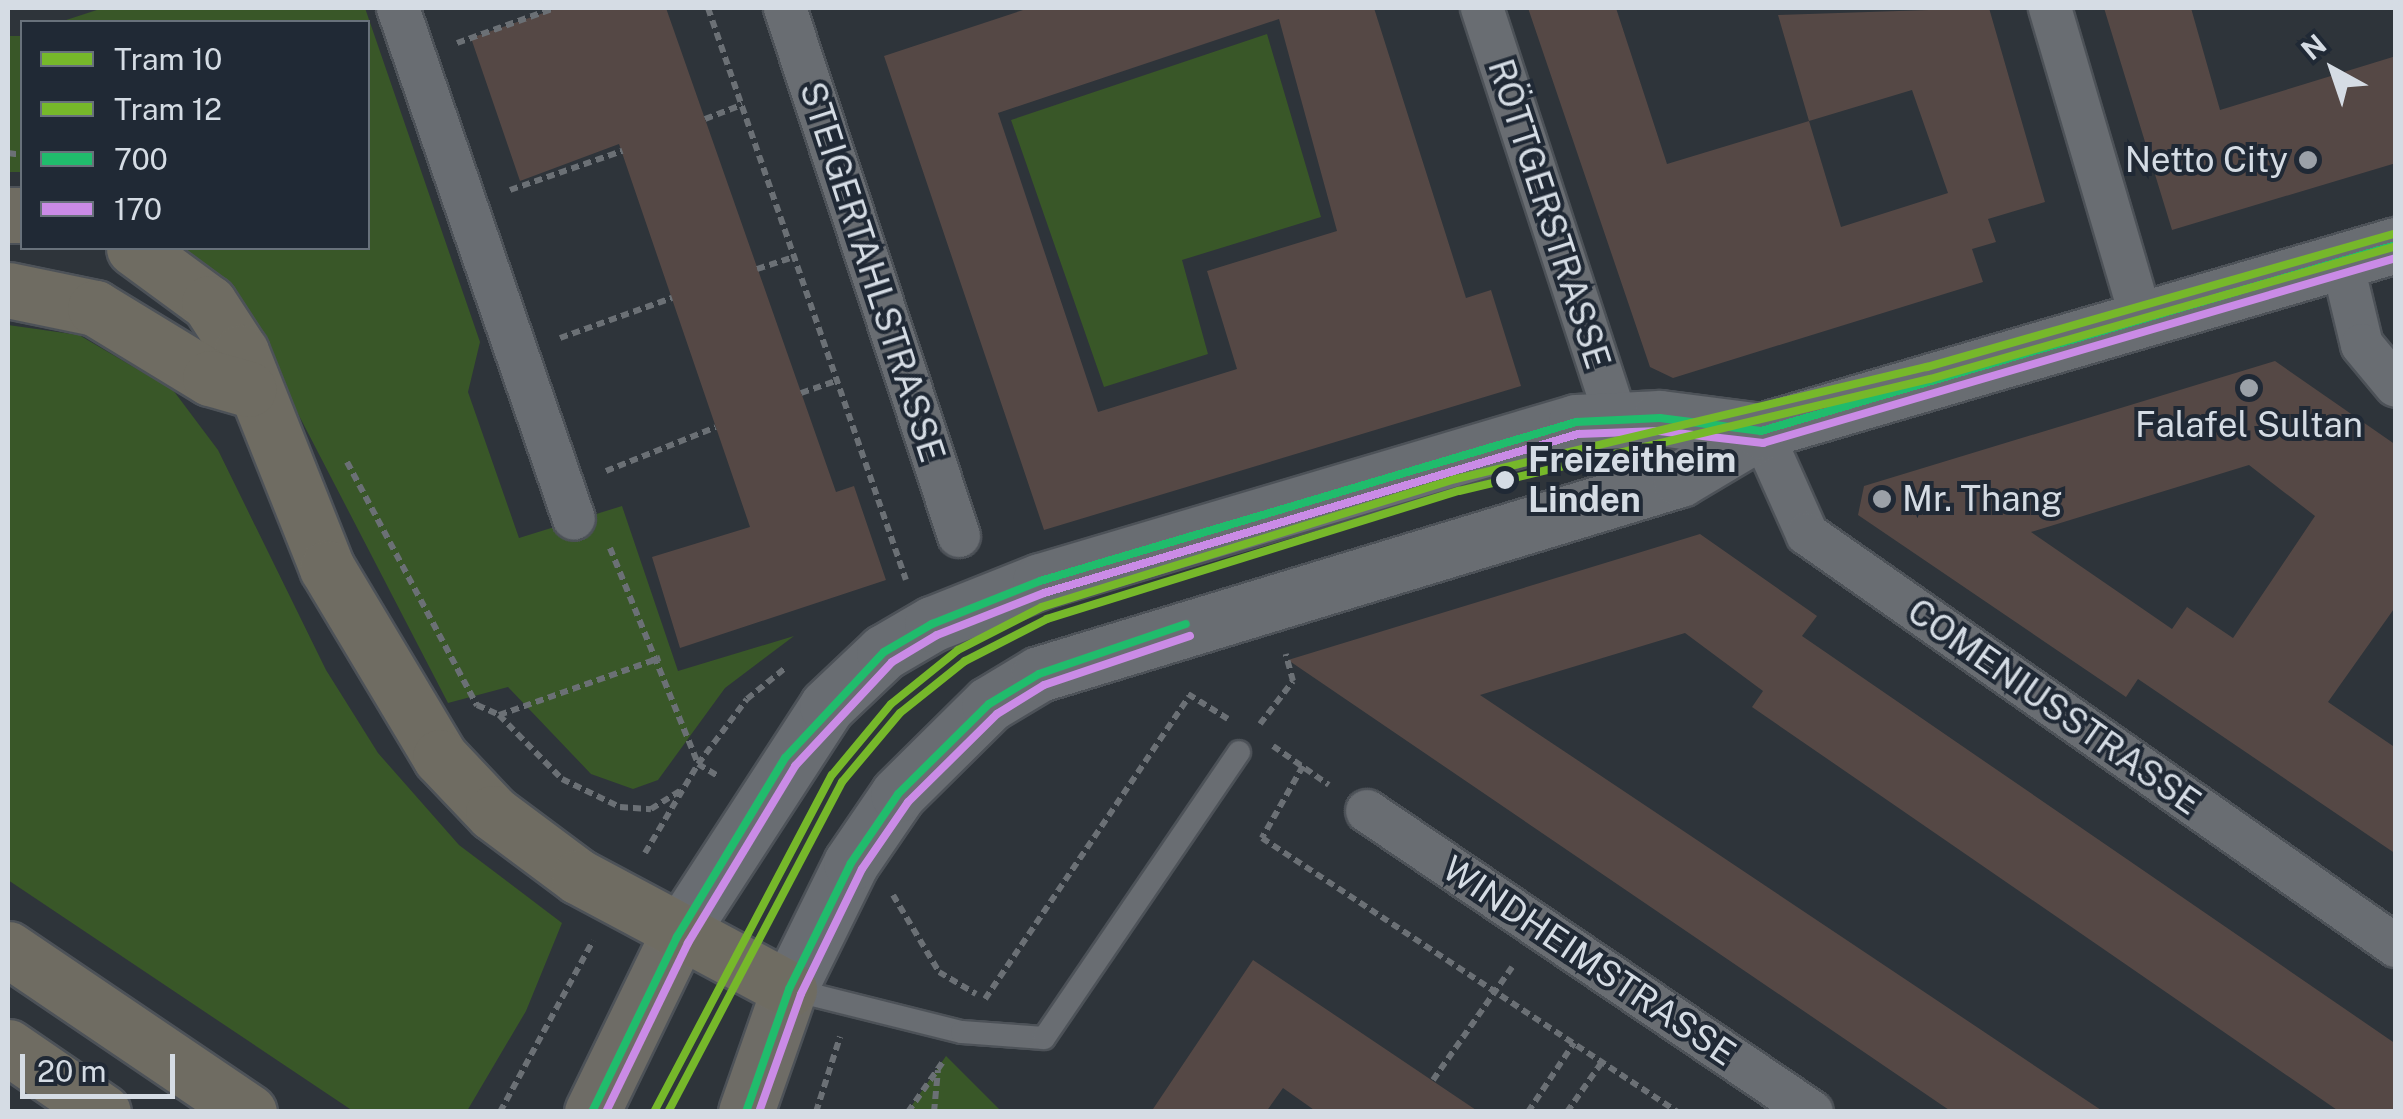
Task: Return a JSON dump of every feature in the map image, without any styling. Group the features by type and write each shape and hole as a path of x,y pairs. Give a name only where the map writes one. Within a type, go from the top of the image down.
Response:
{"highway":[{"path":"137,250 209,304 241,352 248,390 326,568 440,758 494,813 677,937 790,990"},
{"path":"8,290 94,308 210,378 248,390"},
{"path":"8,949 249,1112"},
{"path":"8,1047 103,1112"}],"main road":[{"path":"592,1112 677,937"},
{"path":"746,1112 790,990"}],"street":[{"path":"398,8 568,503"},
{"name":"RÖTTGERSTRASSE","path":"1482,8 1617,420"},
{"path":"2050,8 2142,321"},
{"name":"STEIGERTAHLSTRASSE","path":"790,9 959,536"},
{"path":"790,990 851,863 898,794 990,704 1039,674 1680,479 1761,431 2396,245"},
{"path":"2342,262 2362,345 2396,386"},
{"path":"677,937 816,719 884,652 932,624 1040,581 1576,422 1617,420 1761,431"},
{"name":"COMENIUSSTRASSE","path":"1761,431 1807,534 2396,946"},
{"name":"WINDHEIMSTRASSE","path":"1367,811 1812,1112"}],"lane":[{"path":"790,990 850,1010 1044,1038 1239,752"}],"path":[{"path":"415,56 554,8"},
{"path":"708,8 908,586"},
{"path":"704,118 742,105"},
{"path":"466,205 622,151"},
{"path":"758,269 794,256"},
{"path":"517,353 672,298"},
{"path":"801,393 836,381"},
{"path":"698,764 616,553 568,503 716,427"},
{"path":"340,448 477,705 498,715 562,780 620,806 651,809 684,789"},
{"path":"1239,752 1293,681 1280,634"},
{"path":"498,715 660,658"},
{"path":"985,999 1190,696"},
{"path":"1312,773 1303,766 1262,838 1677,1112"},
{"path":"884,906 900,876"},
{"path":"1433,1080 1540,926"},
{"path":"816,1112 850,1010"},
{"path":"1528,1112 1574,1043"},
{"path":"1567,1112 1602,1062"},
{"path":"934,1112 938,1068"}],"green space":[{"path":"103,8 365,8 369,20 66,20"},
{"path":"370,23 480,342 468,392 519,538 622,506 678,671 794,636 725,688 658,780 633,789 591,774 508,687 448,703 265,350 188,250 370,250"},
{"path":"1267,34 1321,217 1182,260 1208,354 1104,387 1011,120"},
{"path":"8,36 20,36 20,172 8,172"},
{"path":"8,325 79,335 173,390 218,450 326,670 378,753 459,845 562,923 526,1011 467,1111 353,1111 8,880"},
{"path":"946,1056 1001,1111 908,1111"}],"building":[{"path":"558,8 666,8 836,492 854,486 886,580 680,648 652,557 750,527 619,144 520,181 471,38"},
{"path":"1029,8 1374,8 1466,298 1491,290 1521,386 1044,530 884,56","holes":["1279,19 1337,231 1207,271 1237,369 1098,412 998,113"]},
{"path":"1528,8 1616,8 1667,164 1809,121 1778,15 1989,8 2045,202 1988,219 1996,242 1972,249 1983,282 1673,378 1650,367","holes":["1912,90 1948,193 1841,227 1809,121"]},
{"path":"2104,8 2191,8 2220,110 2396,56 2396,163 2172,230"},
{"path":"2275,361 2396,445 2396,606 2328,702 2396,748 2396,854 2138,679 2126,697 1858,515 1864,486","holes":["2249,465 2315,516 2233,638 2187,607 2172,629 2031,532"]},
{"path":"1700,534 1817,616 1802,636 2396,1044 2396,1112 2340,1112 1752,707 1763,691 1685,633 1480,695 2104,1112 1952,1112 1288,660"},
{"path":"1253,960 1479,1112 1317,1112 1283,1088 1266,1112 1151,1112"}],"tram line":[{"name":"10","path":"654,1112 832,775 891,704 958,650 1042,607 1456,479 1927,367 2396,233"},
{"name":"12","path":"668,1112 842,782 900,713 965,661 1047,619 1459,491 1930,379 2396,246"}],"transit line":[{"name":"700","path":"592,1112 677,937 785,758 884,652 932,624 1040,581 1576,422 1660,418 1761,431 2396,245"},
{"name":"170","path":"606,1112 688,943 795,766 892,662 937,635 1044,593 1578,434 1659,431 1763,443 2396,258"},
{"name":"700","path":"746,1112 789,989 851,863 898,794 989,704 1039,674 1186,624"},
{"name":"170","path":"759,1112 801,994 862,869 908,802 997,714 1044,685 1190,636"}],"place":[{"name":"Netto City","path":"2308,160"},
{"name":"Falafel Sultan","path":"2249,388"},
{"name":"Freizeitheim Linden","path":"1505,480"},
{"name":"Mr. Thang","path":"1882,499"}]}
